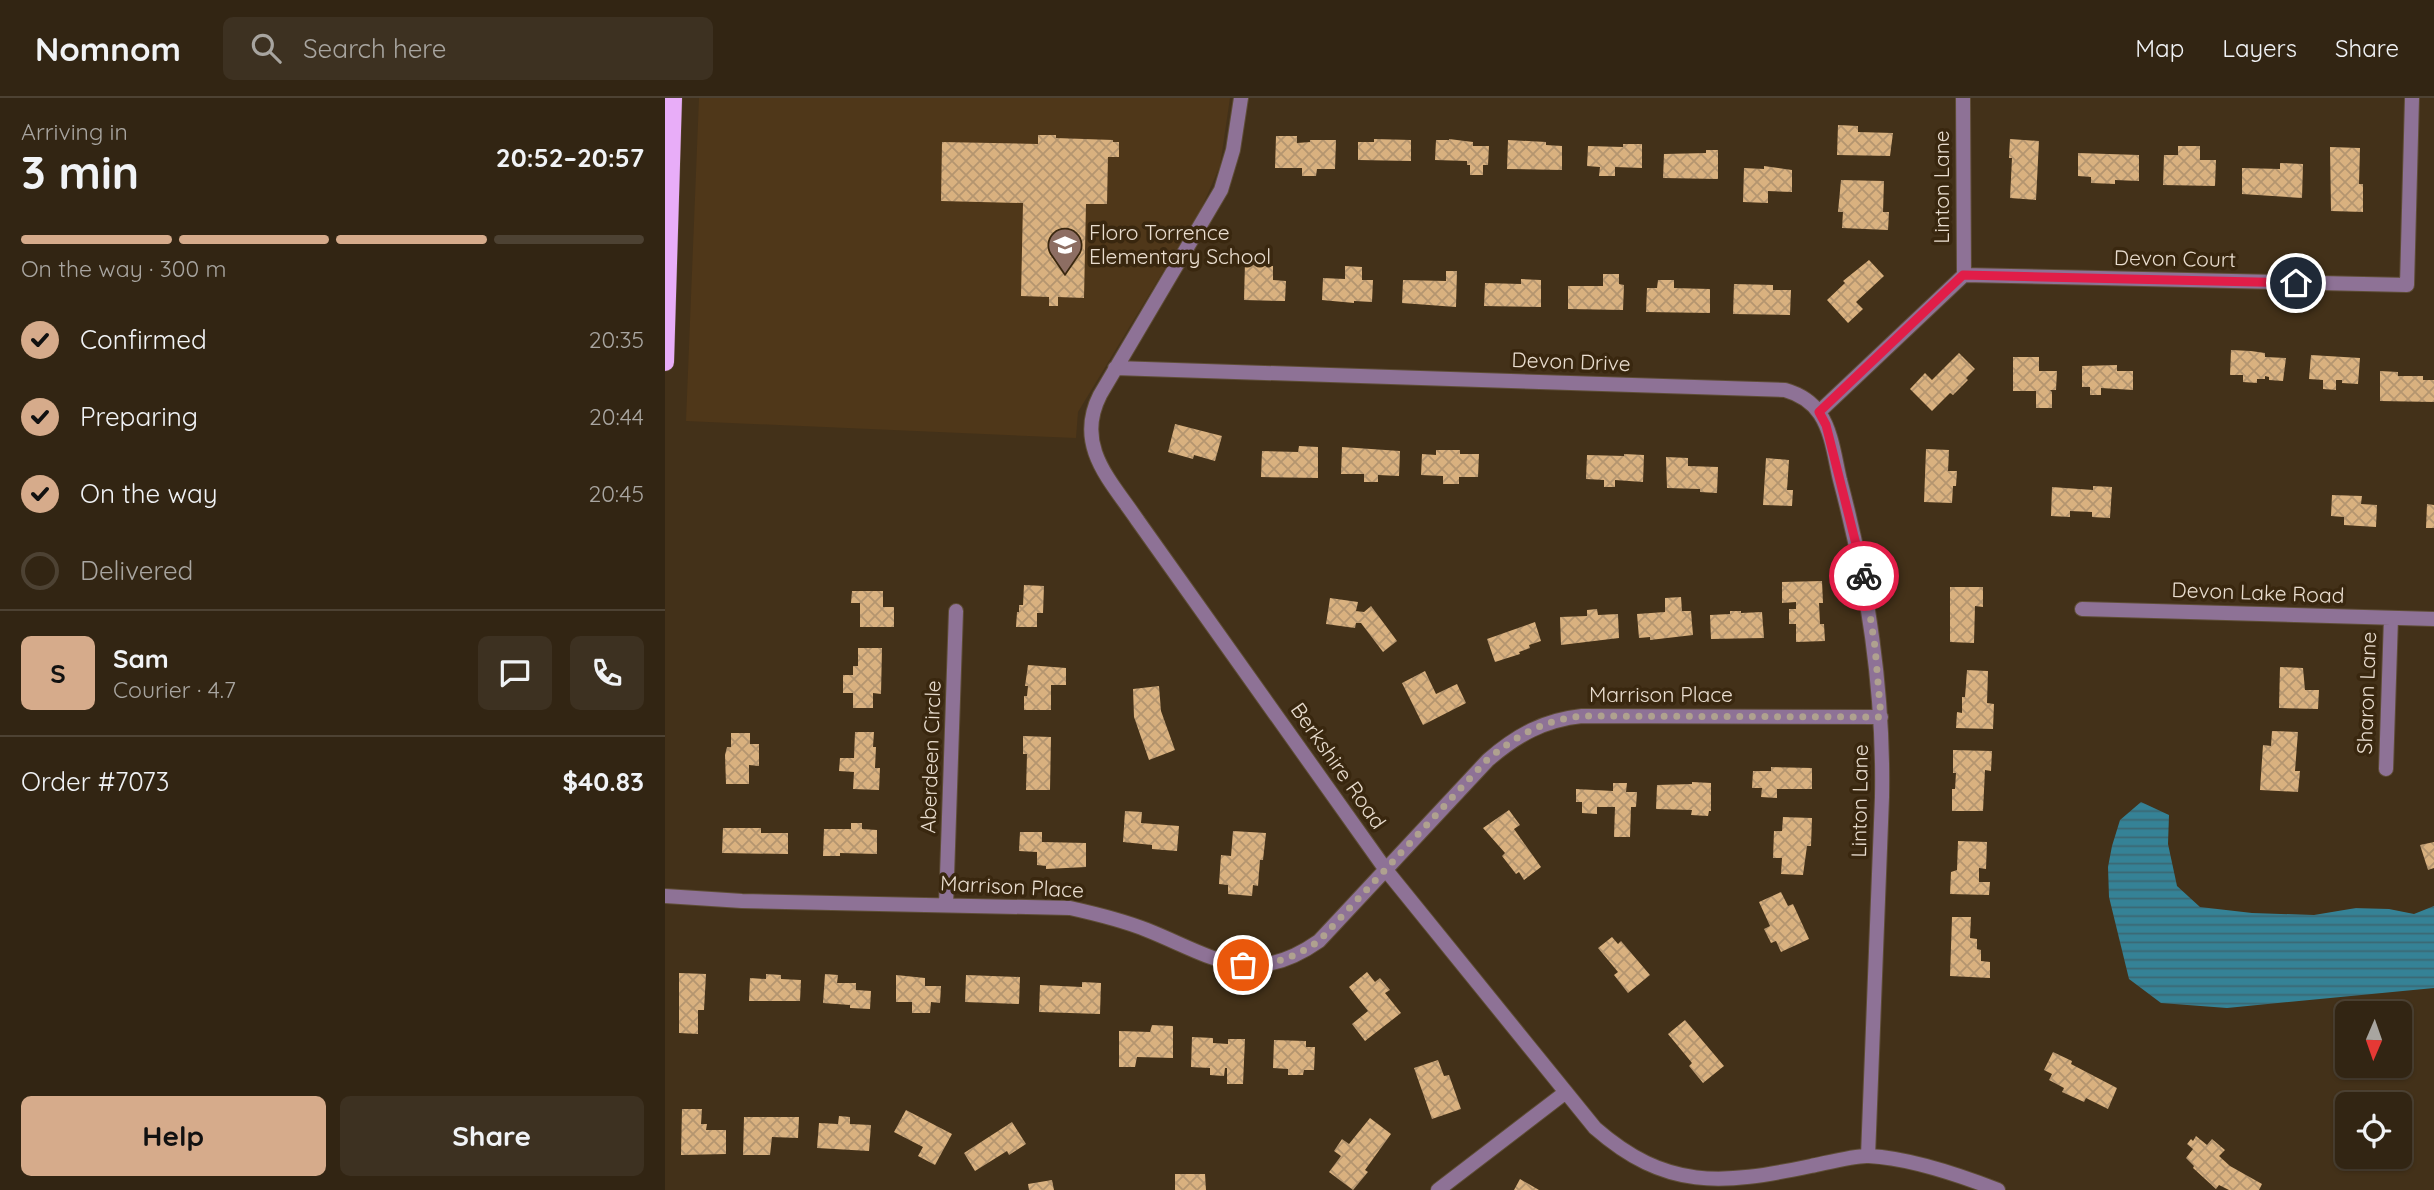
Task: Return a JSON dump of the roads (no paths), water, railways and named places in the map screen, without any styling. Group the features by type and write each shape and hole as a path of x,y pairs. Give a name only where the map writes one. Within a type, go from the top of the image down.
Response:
{"main road":[{"path":"665,362 673,98"}],"street":[{"name":"Berkshire Road","path":"1241,98 1233,150 1221,190 1096,402 1090,424 1093,447 1102,468 1386,870 1595,1128 1627,1158 1660,1175 1719,1183 1868,1156 1949,1172 1998,1190"},
{"name":"Linton Lane","path":"1963,98 1963,275"},
{"name":"Devon Court","path":"1963,275 2407,285 2412,98"},
{"path":"1819,412 1963,275"},
{"name":"Devon Drive","path":"1115,368 1785,390 1811,403 1819,412"},
{"name":"Linton Lane","path":"1819,412 1826,425 1862,568 1875,647 1881,717 1882,797 1868,1156"},
{"name":"Devon Lake Road","path":"2082,609 2434,620"},
{"name":"Aberdeen Circle","path":"946,905 956,611"},
{"name":"Sharon Lane","path":"2386,769 2391,618"},
{"name":"Marrison Place","path":"665,896 742,901 1047,907 1092,912 1150,931 1214,960 1251,965 1287,959 1319,941 1499,750 1524,732 1552,720 1583,716 1881,717"},
{"path":"1438,1190 1566,1092"}],"water":[{"path":"2141,802 2169,815 2168,844 2177,886 2200,907 2252,913 2314,915 2356,908 2389,909 2414,914 2434,906 2434,988 2227,1008 2161,1003 2129,979 2109,897 2108,867 2120,820"}],"place":[{"name":"Floro Torrence Elementary School","path":"1065,275"}]}
